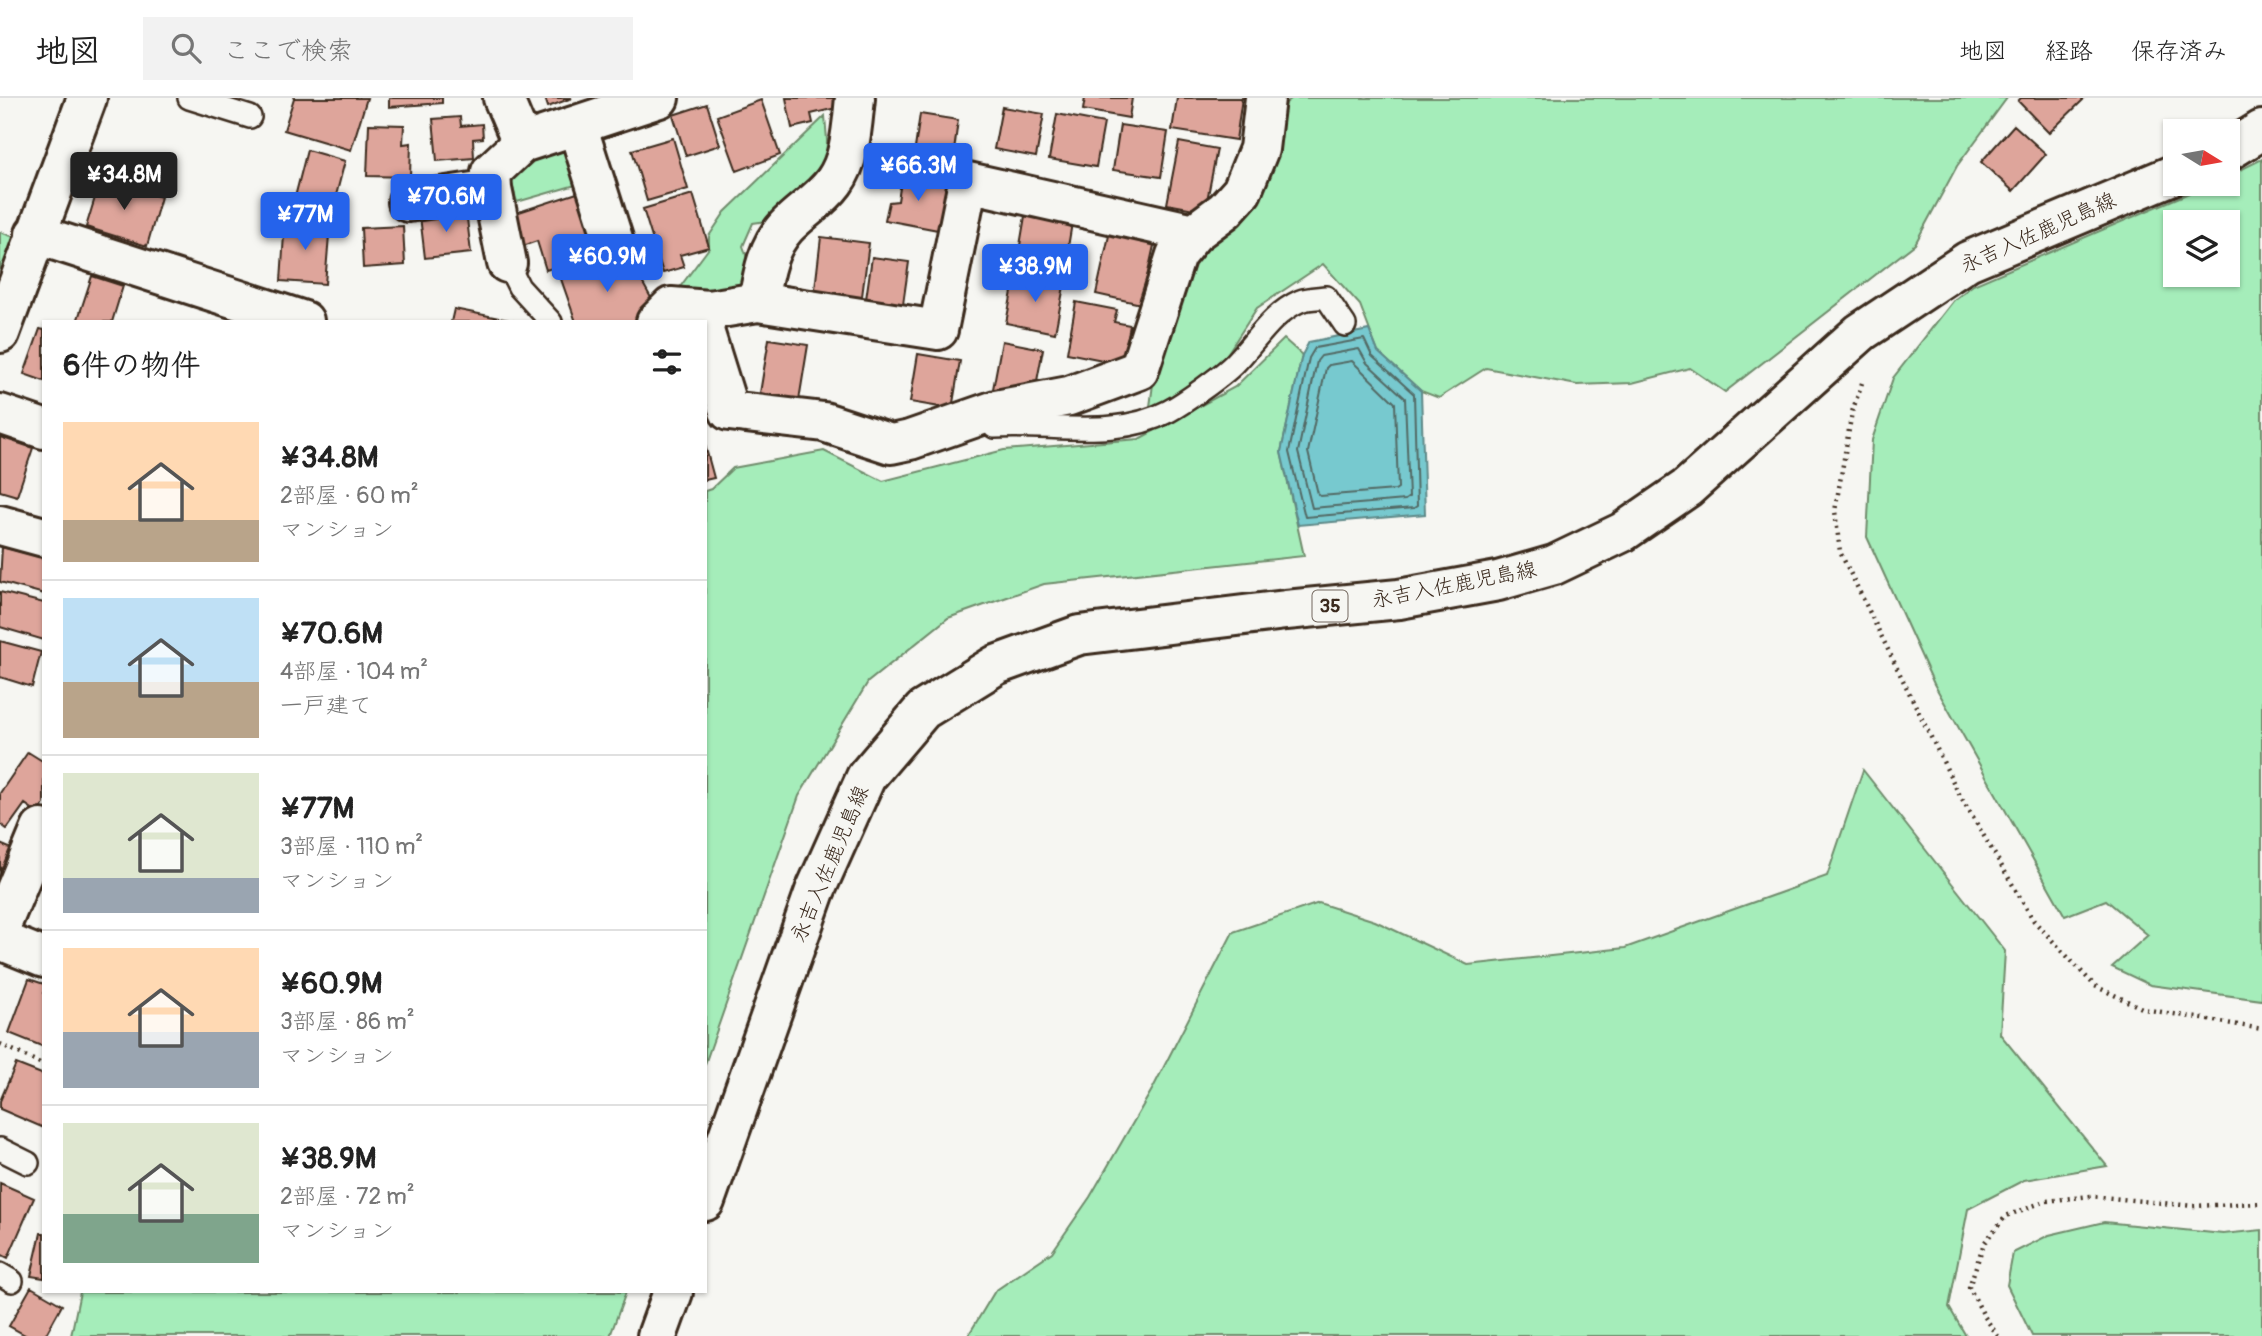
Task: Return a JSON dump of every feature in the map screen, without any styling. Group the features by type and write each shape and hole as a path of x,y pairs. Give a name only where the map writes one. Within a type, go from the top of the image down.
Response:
{"street":[{"path":"0,333 87,98"},
{"path":"503,98 522,143"},
{"path":"507,263 491,172 522,143 659,98"},
{"path":"758,302 771,248 787,226 835,181 845,160 855,98"},
{"path":"707,327 729,411 824,422 891,444 996,410 1069,396 1139,370 1176,256 1194,233 1225,210 1242,191 1259,149 1265,98"},
{"path":"577,125 615,245"},
{"path":"2240,144 2262,130"},
{"name":"永吉入佐鹿児島線","path":"707,1195 815,891 866,777 923,710 996,665 1079,635 1399,599 1498,581 1554,565 1623,532 1687,488 1861,332 1968,261 2163,178"},
{"path":"707,323 758,302 938,330 968,182 1194,233"},
{"path":"408,202 492,189"},
{"path":"35,234 300,320"},
{"path":"658,320 671,307 699,320"},
{"path":"0,414 42,428"},
{"path":"0,525 42,536"},
{"path":"0,928 41,829"},
{"path":"0,940 42,957"},
{"path":"657,1336 673,1293"}],"lane":[{"path":"189,98 250,117"},
{"path":"507,263 519,287 549,320"},
{"path":"940,430 1023,425 1070,428 1133,426 1169,411 1233,365 1273,319 1301,300 1326,297 1345,325"},
{"path":"0,1149 28,1163"}],"path":[{"path":"1865,375 1852,412 1835,511 1840,552 1958,792 2034,921 2095,986 2144,1009 2262,1029"},
{"path":"0,1044 42,1064"},
{"path":"1998,1336 1969,1287 1984,1243 2006,1216 2046,1201 2091,1196 2193,1206 2262,1203"}],"green space":[{"path":"1292,98 2007,98 1957,166 1915,244 1725,392 1690,368 1632,383 1577,385 1486,368 1439,398 1421,391 1378,352 1360,305 1323,264 1257,308 1216,371 1149,414 1153,384 1191,262 1209,242 1246,216 1277,150 1286,103"},
{"path":"825,116 826,167 773,220 753,223 743,246 748,263 746,276 740,284 718,291 677,291 709,248 709,236 725,212"},
{"path":"569,148 579,184 517,202 508,170 521,161"},
{"path":"2262,159 2262,1000 2150,985 2112,967 2148,935 2106,900 2065,916 1934,684 1867,537 1872,440 1893,378 1954,300 1973,285 2182,196 2240,196 2240,170"},
{"path":"0,232 17,238 0,284"},
{"path":"1284,339 1302,355 1281,452 1304,556 1044,584 948,618 868,682 799,796 707,1058 707,490 733,468 824,451 883,481 1004,450 1139,439 1235,387"},
{"path":"1863,770 2005,951 2000,1034 2107,1166 2024,1180 1968,1209 1949,1307 1966,1336 968,1336 995,1291 1052,1252 1090,1197 1153,1088 1233,932 1319,903 1375,921 1468,965 1625,948 1827,876"},
{"path":"2104,1222 2223,1234 2262,1230 2262,1336 2032,1336 2007,1285 2013,1253 2049,1235"},
{"path":"80,1293 626,1293 610,1336 71,1336"}],"water":[{"path":"1369,330 1378,352 1421,391 1425,514 1298,525 1281,452 1302,355 1309,342"}],"building":[{"path":"294,98 367,98 351,150 284,130"},
{"path":"389,98 442,98 442,103 389,107"},
{"path":"545,98 572,98 548,107"},
{"path":"786,98 833,98 836,108 811,114 813,123 792,128"},
{"path":"1085,98 1132,98 1129,118 1083,110"},
{"path":"1177,98 1242,98 1236,140 1172,130"},
{"path":"2021,98 2085,98 2049,133 2018,101"},
{"path":"761,100 780,155 737,171 717,116"},
{"path":"707,104 720,145 686,156 673,115"},
{"path":"1002,107 1044,114 1036,157 994,149"},
{"path":"920,114 958,120 951,175 912,169"},
{"path":"1057,114 1104,123 1096,167 1049,159"},
{"path":"460,117 461,126 482,124 483,138 473,139 474,158 437,161 433,119"},
{"path":"369,124 404,125 403,144 411,143 410,177 367,176"},
{"path":"1120,125 1168,132 1161,177 1113,170"},
{"path":"2014,125 2046,154 2013,191 1981,162"},
{"path":"673,138 688,189 647,201 632,150"},
{"path":"1179,142 1217,149 1205,211 1167,204"},
{"path":"307,150 345,161 333,207 295,197"},
{"path":"902,175 947,184 938,230 885,220 889,202 898,201"},
{"path":"101,178 161,197 147,246 86,227"},
{"path":"577,193 597,254 546,270 537,241 523,246 513,214"},
{"path":"693,194 709,247 680,255 684,267 663,273 643,209"},
{"path":"466,210 471,253 425,258 420,216"},
{"path":"1025,216 1072,223 1063,277 1016,269"},
{"path":"285,219 330,223 325,284 281,281"},
{"path":"403,226 405,265 363,268 361,228"},
{"path":"1110,231 1155,241 1141,304 1096,294"},
{"path":"821,237 869,243 861,304 814,298"},
{"path":"872,257 909,262 902,311 865,306"},
{"path":"611,258 615,270 631,262 655,305 637,320 575,320 561,279"},
{"path":"92,276 123,286 113,320 78,320"},
{"path":"1015,276 1064,286 1055,333 1006,323"},
{"path":"1076,302 1117,310 1114,322 1130,325 1123,364 1067,353"},
{"path":"454,309 509,320 451,320"},
{"path":"40,329 42,330 42,380 24,374"},
{"path":"769,339 808,345 799,400 760,393"},
{"path":"1002,341 1043,349 1034,397 993,389"},
{"path":"918,354 960,361 952,409 910,402"},
{"path":"0,437 33,448 17,496 0,491"},
{"path":"707,452 714,478 707,480"},
{"path":"2,547 42,557 42,593 0,582"},
{"path":"0,592 42,602 42,639 0,627"},
{"path":"0,641 41,652 32,687 0,677"},
{"path":"28,752 42,761 42,807 38,813 25,804 7,829 0,824 0,793"},
{"path":"0,844 12,849 0,882"},
{"path":"29,979 42,983 42,1046 9,1033"},
{"path":"16,1064 42,1074 42,1127 0,1109 0,1101"},
{"path":"0,1183 34,1198 8,1258 0,1254"},
{"path":"41,1233 42,1233 42,1278 31,1276"},
{"path":"31,1287 62,1305 45,1336 27,1336 9,1326"}]}
